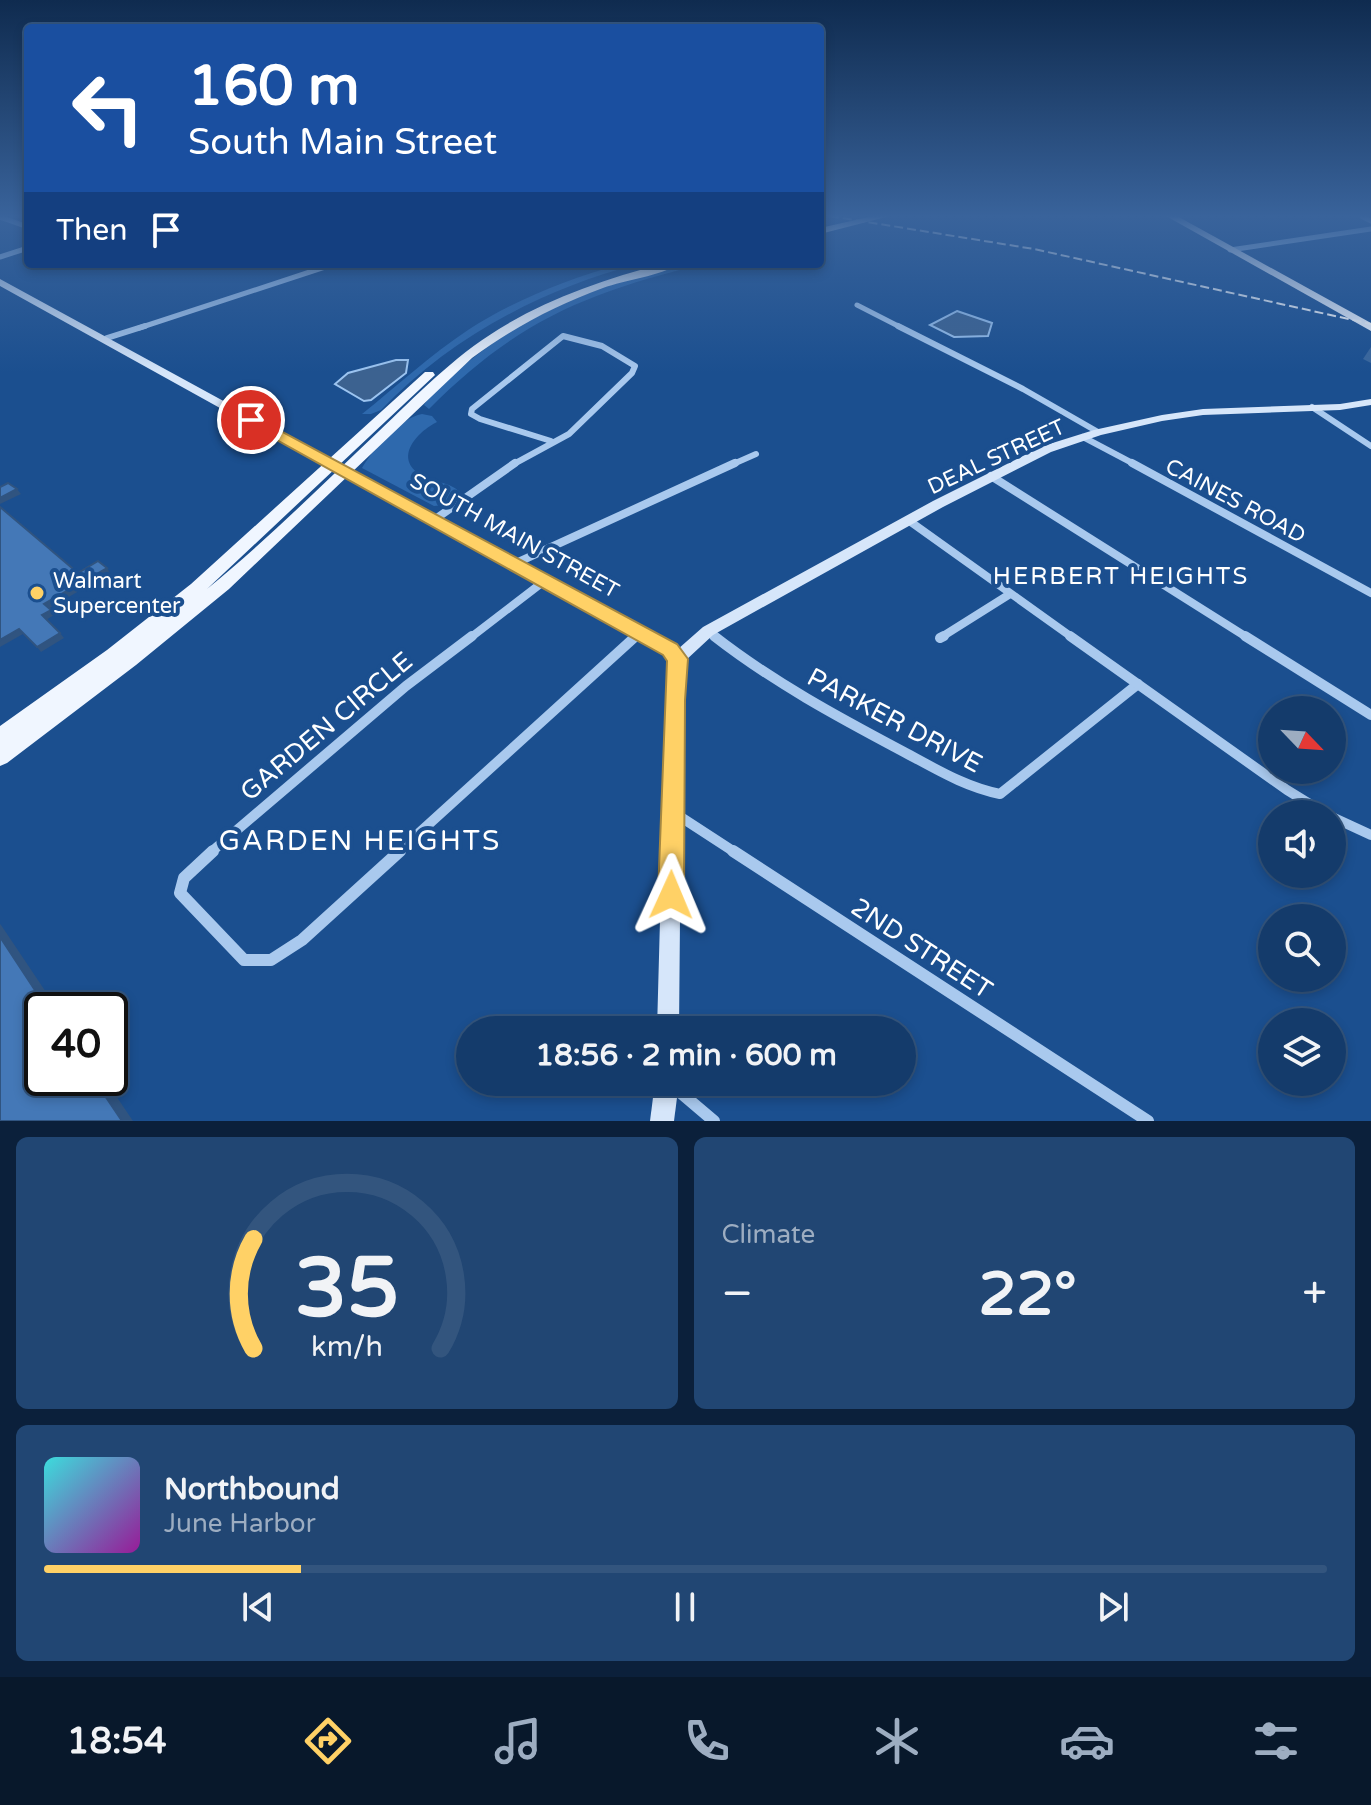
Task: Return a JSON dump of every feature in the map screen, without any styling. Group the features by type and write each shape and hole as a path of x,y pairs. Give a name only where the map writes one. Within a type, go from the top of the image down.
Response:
{"main road":[{"path":"0,757 183,617 250,560 433,371 482,334 557,295 637,268"},
{"path":"0,737 171,608 340,469 446,374 493,338 573,296 660,268"},
{"path":"1263,268 1371,328"}],"street":[{"path":"107,338 321,268"},
{"name":"SOUTH MAIN STREET","path":"0,282 107,338 543,582 640,632 670,650 677,659"},
{"path":"857,305 1023,389 1098,432"},
{"path":"434,520 551,441 569,434 635,370 630,360 602,345 563,336 472,409 471,414 480,419 551,441"},
{"name":"DEAL STREET","path":"677,659 708,631 908,520 1047,449 1098,432 1203,412 1371,402"},
{"path":"1312,407 1371,446"},
{"name":"CAINES ROAD","path":"1083,437 1371,593"},
{"path":"514,564 756,454"},
{"path":"991,476 1371,715"},
{"path":"908,520 1303,800"},
{"name":"GARDEN CIRCLE","path":"543,582 406,686 210,852 184,878 180,893 244,960 271,960 302,940 640,632"},
{"path":"940,638 1010,594"},
{"name":"PARKER DRIVE","path":"708,631 747,664 795,693 974,789 1000,794 1138,684"},
{"path":"668,1016 677,659"},
{"name":"2ND STREET","path":"672,811 1148,1121"},
{"path":"1346,823 1371,835"},
{"path":"662,1121 666,1096"},
{"path":"685,1096 714,1121"}],"shaded area":[{"path":"607,268 622,268 567,287 499,319 437,360 381,410 362,414 468,330 504,309"},
{"path":"688,268 624,286 555,314 492,354 429,409 424,405 430,396 479,353 534,318 593,292 655,272"},
{"path":"957,311 992,323 988,336 954,337 930,325"},
{"path":"396,360 408,360 406,373 371,400 364,401 335,384 348,373"},
{"path":"422,414 432,416 437,422 416,439 408,453 409,461 421,475 452,486 461,493 444,505 434,506 362,468 396,428"}],"building":[{"path":"8,483 17,489 0,498 0,487"},
{"name":"Walmart Supercenter","path":"0,507 78,573 98,561 107,568 44,604 51,610 42,615 60,633 37,647 19,629 0,640"},
{"path":"0,937 36,992 24,992 24,1096 105,1096 122,1121 0,1121"}],"railway":[{"path":"1121,268 1371,324"}],"place":[{"name":"Walmart Supercenter","path":"37,593"}],"district":[{"name":"HERBERT HEIGHTS","path":"1121,576"},
{"name":"GARDEN HEIGHTS","path":"360,840"}],"route":[{"path":"251,420 670,650 677,659 671,895"}]}
